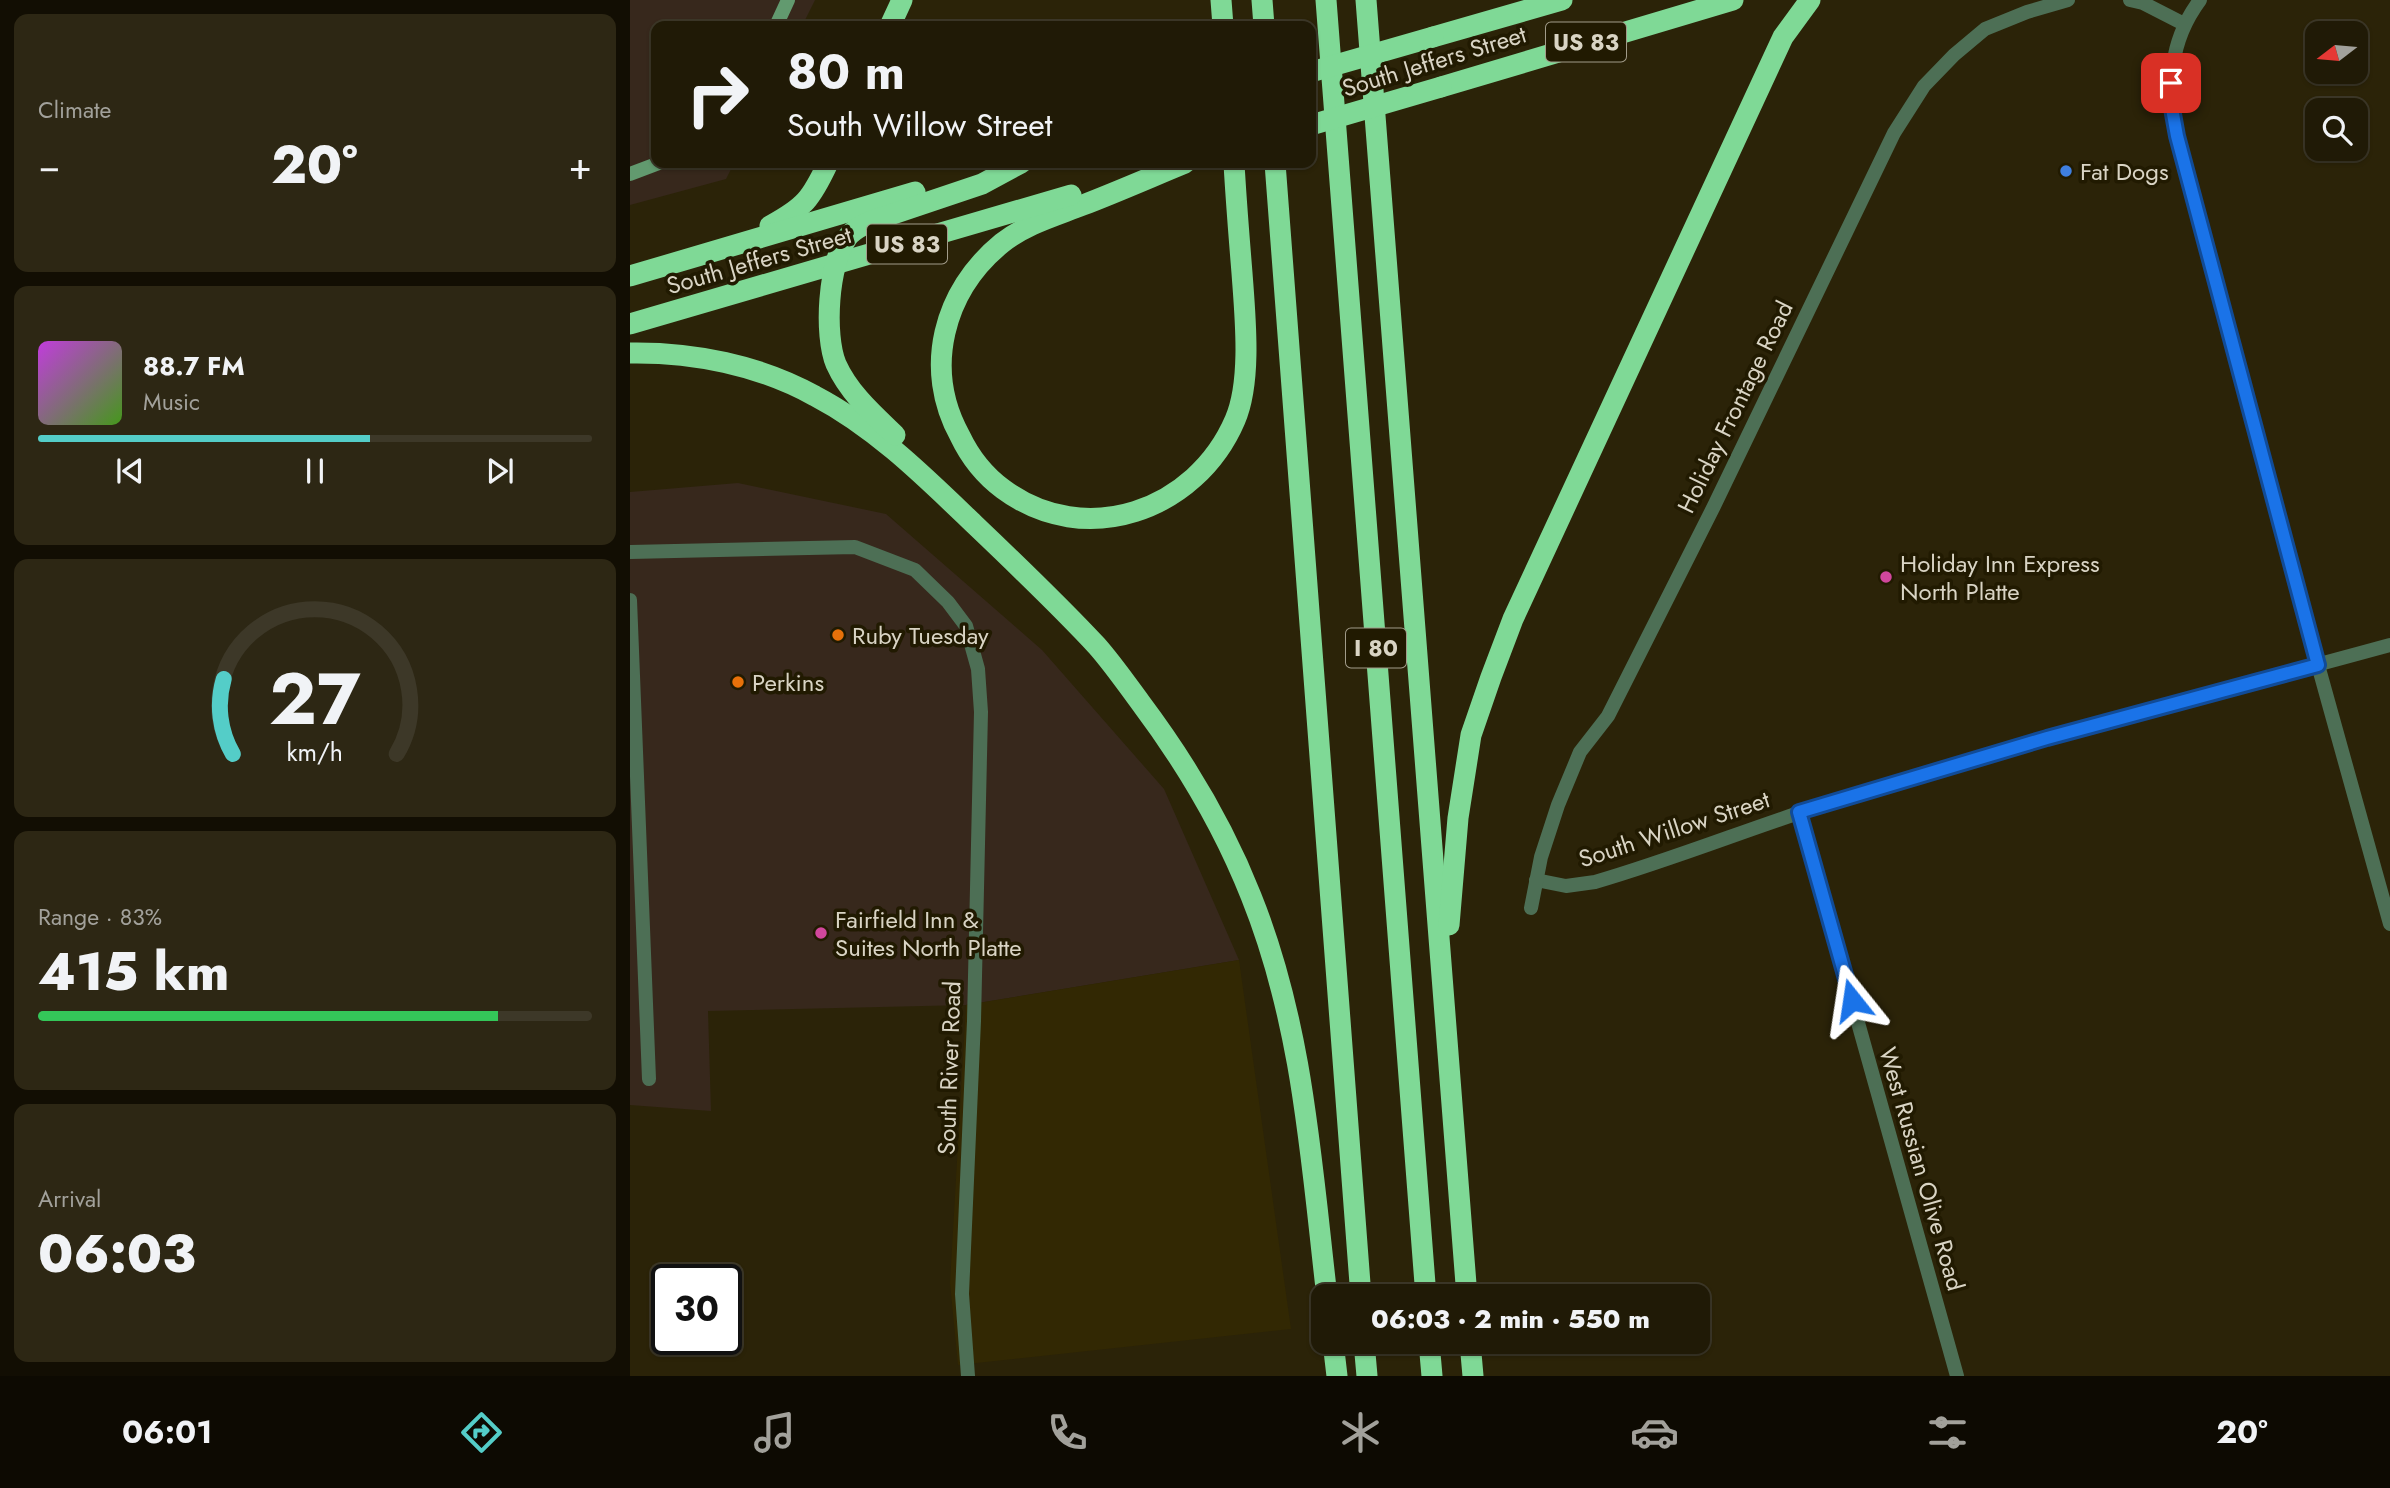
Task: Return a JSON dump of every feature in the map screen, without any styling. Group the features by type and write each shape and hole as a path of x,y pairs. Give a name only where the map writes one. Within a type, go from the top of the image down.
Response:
{"highway":[{"path":"892,21 902,0"},
{"path":"1221,0 1223,21"},
{"path":"1262,0 1264,21"},
{"name":"I 80","path":"1326,0 1425,1284"},
{"path":"1366,0 1466,1284"},
{"path":"1433,37 1525,0"},
{"name":"South Jeffers Street","path":"1316,71 1562,0"},
{"path":"1609,35 1701,0"},
{"name":"South Jeffers Street","path":"1316,124 1733,0"},
{"path":"1449,1064 1452,882 1458,818 1475,724 1513,619 1783,37 1810,0"},
{"path":"716,252 754,235 801,207 814,191 826,168"},
{"name":"South Jeffers Street","path":"630,276 994,168"},
{"path":"1012,168 982,184 869,222 854,230 841,247 835,265 829,327 833,356 846,382 872,414 964,502 1026,573"},
{"name":"South Jeffers Street","path":"630,324 1168,168"},
{"path":"1173,168 1040,220 1004,242 981,262 961,290 950,312 940,352 944,399 953,424 984,474 1024,502 1070,516 1096,518 1146,509 1170,498 1187,484 1207,466 1223,445 1237,417 1244,380 1246,339 1234,168"},
{"name":"I 80","path":"1275,168 1360,1284"},
{"path":"630,353 680,354 745,367 815,395 880,438 917,469 1026,573 1098,648 1157,725 1211,808 1251,897 1287,1007 1299,1067 1326,1284"},
{"path":"1334,1354 1337,1376"},
{"path":"1365,1354 1367,1376"},
{"path":"1430,1354 1432,1376"},
{"path":"1471,1354 1473,1376"}],"street":[{"path":"778,21 788,0"},
{"name":"Holiday Frontage Road","path":"1531,908 1536,880 1558,805 1580,752 1608,716 1714,506 1894,133 1924,86 1954,54 1985,29 2027,12 2068,0"},
{"path":"2130,0 2143,3 2184,24"},
{"path":"2200,0 2184,24 2177,45 2171,83 2171,103 2177,136 2390,924"},
{"path":"630,174 651,166"},
{"name":"South River Road","path":"630,552 855,547 915,570 948,602 966,626 978,669 981,712 974,1021 962,1294 968,1376"},
{"path":"630,600 649,1079"},
{"name":"South Willow Street","path":"1536,880 1566,886 1595,882 1799,812 2047,738 2390,645"},
{"name":"West Russian Olive Road","path":"1799,812 1956,1376"}],"shaded area":[{"path":"630,0 815,0 804,21 651,21 651,168 732,168 726,179 630,205"},
{"path":"738,483 886,514 1042,650 1164,789 1239,960 966,1005 708,1011 711,1111 630,1105 630,492"},
{"path":"1239,960 1291,1329 958,1365 950,1283 966,1005"}],"place":[{"name":"Fat Dogs","path":"2066,171"},
{"name":"Holiday Inn Express North Platte","path":"1886,577"},
{"name":"Ruby Tuesday","path":"838,635"},
{"name":"Perkins","path":"738,682"},
{"name":"Fairfield Inn & Suites North Platte","path":"821,933"}],"route":[{"path":"1852,1000 1799,812 2047,738 2318,665 2177,136 2171,103 2171,83"}]}
